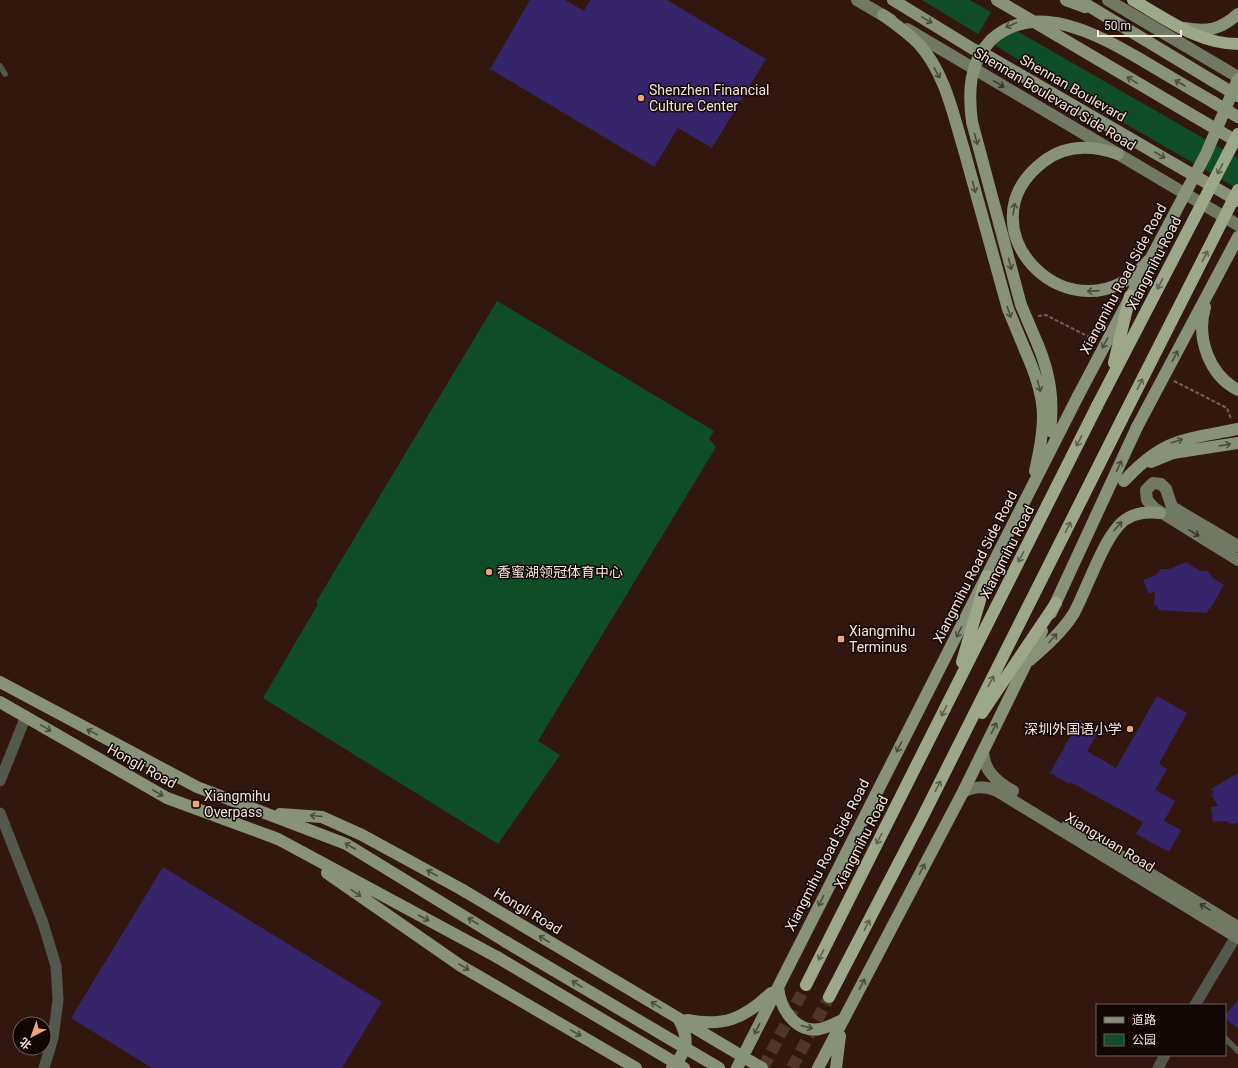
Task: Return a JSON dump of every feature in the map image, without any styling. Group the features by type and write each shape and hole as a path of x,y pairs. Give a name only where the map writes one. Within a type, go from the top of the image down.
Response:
{"highway":[{"path":"1133,0 1179,27 1208,40 1224,44 1238,44"},
{"name":"Xiangmihu Road","path":"806,985 1109,382 1238,134"},
{"path":"829,996 954,753 1238,190"},
{"path":"1109,382 1130,296"},
{"path":"953,692 987,576"},
{"path":"954,753 1056,603"}],"main road":[{"name":"Shennan Boulevard","path":"893,0 973,49 981,52 1238,201"},
{"path":"997,0 1238,142"},
{"path":"1066,0 1108,18"},
{"path":"1079,0 1238,96"},
{"path":"1179,27 1207,30 1218,28 1238,14"},
{"path":"883,15 904,30 919,45 930,61 950,103 1008,309 1039,384 1044,419 1039,455 1027,497"},
{"path":"1046,460 1052,414 1050,377 1019,298 972,122 969,102 972,72 977,59 985,46 1006,27 1021,21 1039,18 1054,19 1079,26 1109,41 1238,117"},
{"name":"Xiangmihu Road Side Road","path":"737,1068 862,817 987,576 1078,396 1206,154 1238,78"},
{"path":"1118,154 1089,147 1075,148 1048,158 1037,167 1021,189 1013,214 1014,228 1018,244 1024,256 1035,269 1049,280 1076,290 1090,291 1118,285 1140,271 1150,259"},
{"path":"818,1068 963,792 1056,603 1137,427 1238,237"},
{"path":"1209,293 1203,312 1202,326 1205,349 1212,366 1223,379 1238,390"},
{"path":"1092,526 1111,495 1152,454 1173,442 1238,429"},
{"path":"1124,481 1152,462 1173,453 1238,442"},
{"path":"1025,665 1053,640 1073,613 1110,537 1121,522 1137,513 1160,512"},
{"name":"Hongli Road","path":"0,682 197,787 346,844 506,942 719,1068"},
{"name":"Hongli Road","path":"0,702 167,798 278,839 497,957 684,1068"},
{"name":"Hongli Road","path":"267,813 322,817 362,835 462,889 762,1068"},
{"name":"Hongli Road","path":"278,839 461,966 636,1068"},
{"path":"678,1018 716,1023 732,1020 745,1014 760,1004 778,987"},
{"path":"778,987 779,999 783,1008 798,1024 819,1029 831,1026 844,1019"},
{"path":"672,1068 682,1057 687,1042 685,1030 678,1018"},
{"path":"836,1068 838,1045 844,1019"}],"street":[{"name":"Shennan Boulevard Side Road","path":"857,0 1238,225"},
{"path":"1108,0 1238,78"},
{"path":"1238,546 1172,507 1166,489 1161,484 1156,482 1148,486 1146,496 1149,502 1160,512 1238,560"},
{"path":"0,781 26,716"},
{"name":"Xiangxuan Road","path":"983,751 983,760 988,770 1001,784 1237,934"},
{"name":"Xiangxuan Road","path":"963,792 975,787 988,788 997,791 1237,934"},
{"path":"0,813 43,923 56,966 57,1008 53,1038 44,1068"},
{"path":"1196,1004 1237,934"},
{"path":"1158,1068 1164,1056"}],"lane":[{"path":"0,66 5,74"},
{"path":"1226,1039 1238,1051"}],"green space":[{"path":"922,0 970,0 991,12 978,34"},
{"path":"1003,23 1238,158 1238,189 1081,98 991,43"},
{"name":"香蜜湖领冠体育中心","path":"497,301 714,431 709,439 716,447 538,741 560,755 498,844 263,698 318,604 316,602"}],"building":[{"name":"Shenzhen Financial Culture Center","path":"530,0 565,0 584,11 590,0 667,0 766,59 712,148 678,128 654,167 490,69"},
{"path":"1186,562 1200,571 1208,571 1213,578 1224,585 1210,609 1208,609 1207,613 1158,610 1158,606 1154,605 1155,592 1149,594 1143,580 1156,575 1161,569 1169,569"},
{"path":"1157,696 1187,713 1159,764 1167,769 1155,790 1175,801 1164,821 1181,830 1169,852 1136,834 1143,822 1070,782 1069,784 1050,773 1080,719 1099,730 1087,751 1116,768"},
{"path":"1238,773 1238,823 1231,824 1226,821 1213,822 1211,807 1218,806 1211,794 1214,792 1211,789"},
{"path":"163,867 382,1002 342,1068 152,1068 71,1018"},
{"path":"1238,1000 1238,1029 1226,1019 1226,1014"}],"tunnel":[{"path":"763,1068 806,985"},
{"path":"792,1068 829,997"}],"place":[{"name":"Shenzhen Financial Culture Center","path":"641,98"},
{"name":"香蜜湖领冠体育中心","path":"489,572"},
{"name":"Xiangmihu Terminus","path":"841,639"},
{"name":"深圳外国语小学","path":"1130,729"},
{"name":"Xiangmihu Overpass","path":"196,804"}]}
